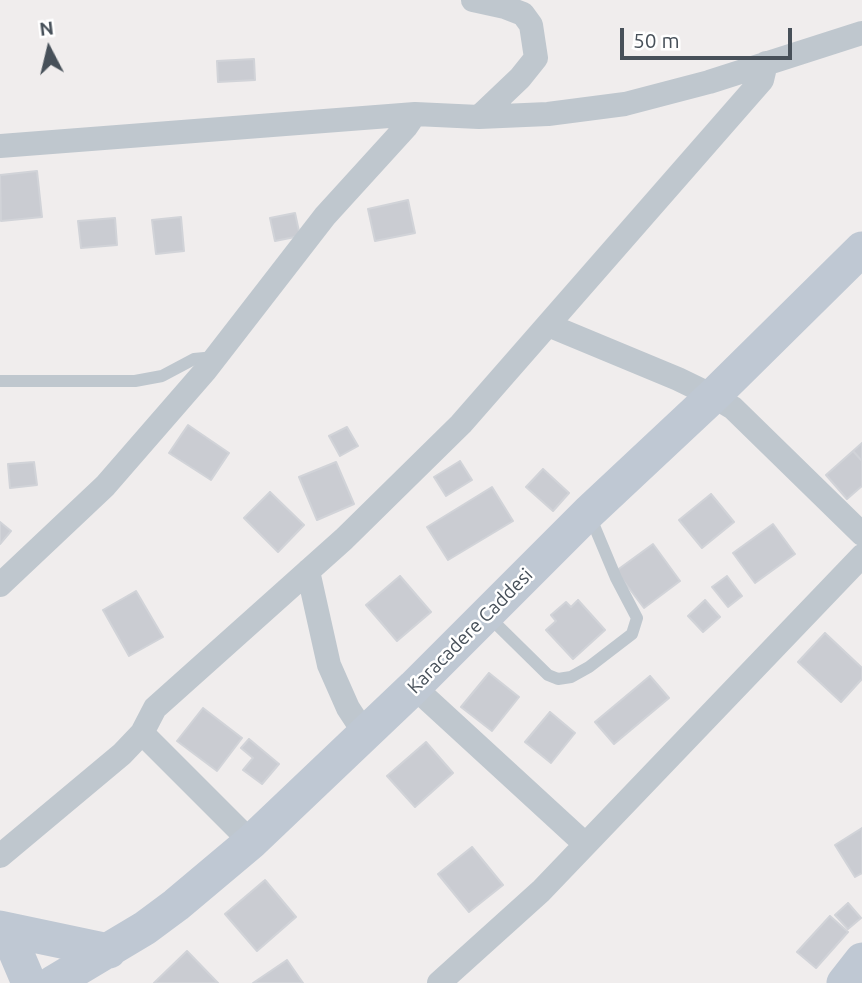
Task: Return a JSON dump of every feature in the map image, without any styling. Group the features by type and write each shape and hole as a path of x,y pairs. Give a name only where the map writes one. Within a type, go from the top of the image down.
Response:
{"street":[{"path":"473,0 523,14 531,25 536,58 520,78 479,117"},
{"path":"0,146 415,114 479,117 548,114 625,104 862,33"},
{"path":"0,856 122,754 142,733 155,708 344,539 461,424 704,143 762,80 766,63"},
{"path":"0,585 105,486 215,357 325,216 415,114"},
{"name":"Karacadere Caddesi","path":"82,969 176,905 251,842 414,687 588,513 713,396 862,249"},
{"path":"548,325 713,396 748,421 862,534"},
{"path":"439,983 541,891 862,556"},
{"path":"307,572 329,665 348,708 365,734"},
{"path":"414,687 585,844"},
{"path":"142,733 251,842"},
{"path":"0,929 82,969"},
{"path":"0,929 12,943 29,983"},
{"path":"844,983 862,960"}],"lane":[{"path":"0,381 135,382 162,376 194,359 215,357"},
{"path":"486,615 548,675 558,678 571,677 590,667 632,634 637,618 616,578 588,513"}],"building":[{"path":"254,59 255,80 218,82 217,61"},
{"path":"37,171 42,217 1,221 0,175"},
{"path":"408,200 415,233 375,241 368,209"},
{"path":"295,213 300,236 275,241 270,218"},
{"path":"181,217 184,251 156,254 152,220"},
{"path":"115,218 117,245 81,248 78,221"},
{"path":"188,425 229,453 211,480 169,453"},
{"path":"347,427 358,446 340,456 329,436"},
{"path":"862,443 862,461 853,451"},
{"path":"853,451 862,461 862,486 847,499 826,475"},
{"path":"460,461 472,480 446,496 434,477"},
{"path":"34,462 37,485 10,488 8,464"},
{"path":"336,462 354,504 317,520 299,477"},
{"path":"543,469 569,493 553,511 526,487"},
{"path":"492,487 513,521 448,560 427,527"},
{"path":"270,492 304,525 278,552 244,518"},
{"path":"711,494 734,522 702,548 679,520"},
{"path":"0,522 11,531 0,544"},
{"path":"773,524 795,554 755,583 733,553"},
{"path":"653,544 680,581 644,608 616,571"},
{"path":"400,576 431,612 397,641 366,605"},
{"path":"727,576 742,596 728,607 712,587"},
{"path":"136,591 163,637 129,656 103,610"},
{"path":"578,600 605,630 573,659 546,630 556,621 551,615 566,602 571,607"},
{"path":"705,600 720,617 703,632 688,616"},
{"path":"825,633 862,668 862,679 841,702 798,662"},
{"path":"489,673 519,697 492,731 461,707"},
{"path":"650,676 669,698 614,744 595,722"},
{"path":"203,708 242,738 217,771 177,741"},
{"path":"550,712 575,733 551,763 525,742"},
{"path":"249,739 279,764 262,784 243,770 253,758 241,748"},
{"path":"426,742 453,773 415,807 387,776"},
{"path":"862,828 862,873 855,877 835,845"},
{"path":"472,847 503,885 469,912 438,874"},
{"path":"265,880 296,917 257,951 225,914"},
{"path":"848,903 861,918 848,929 835,915"},
{"path":"830,916 848,932 816,968 797,952"},
{"path":"187,951 218,983 154,983"},
{"path":"287,960 303,983 253,983"}]}
